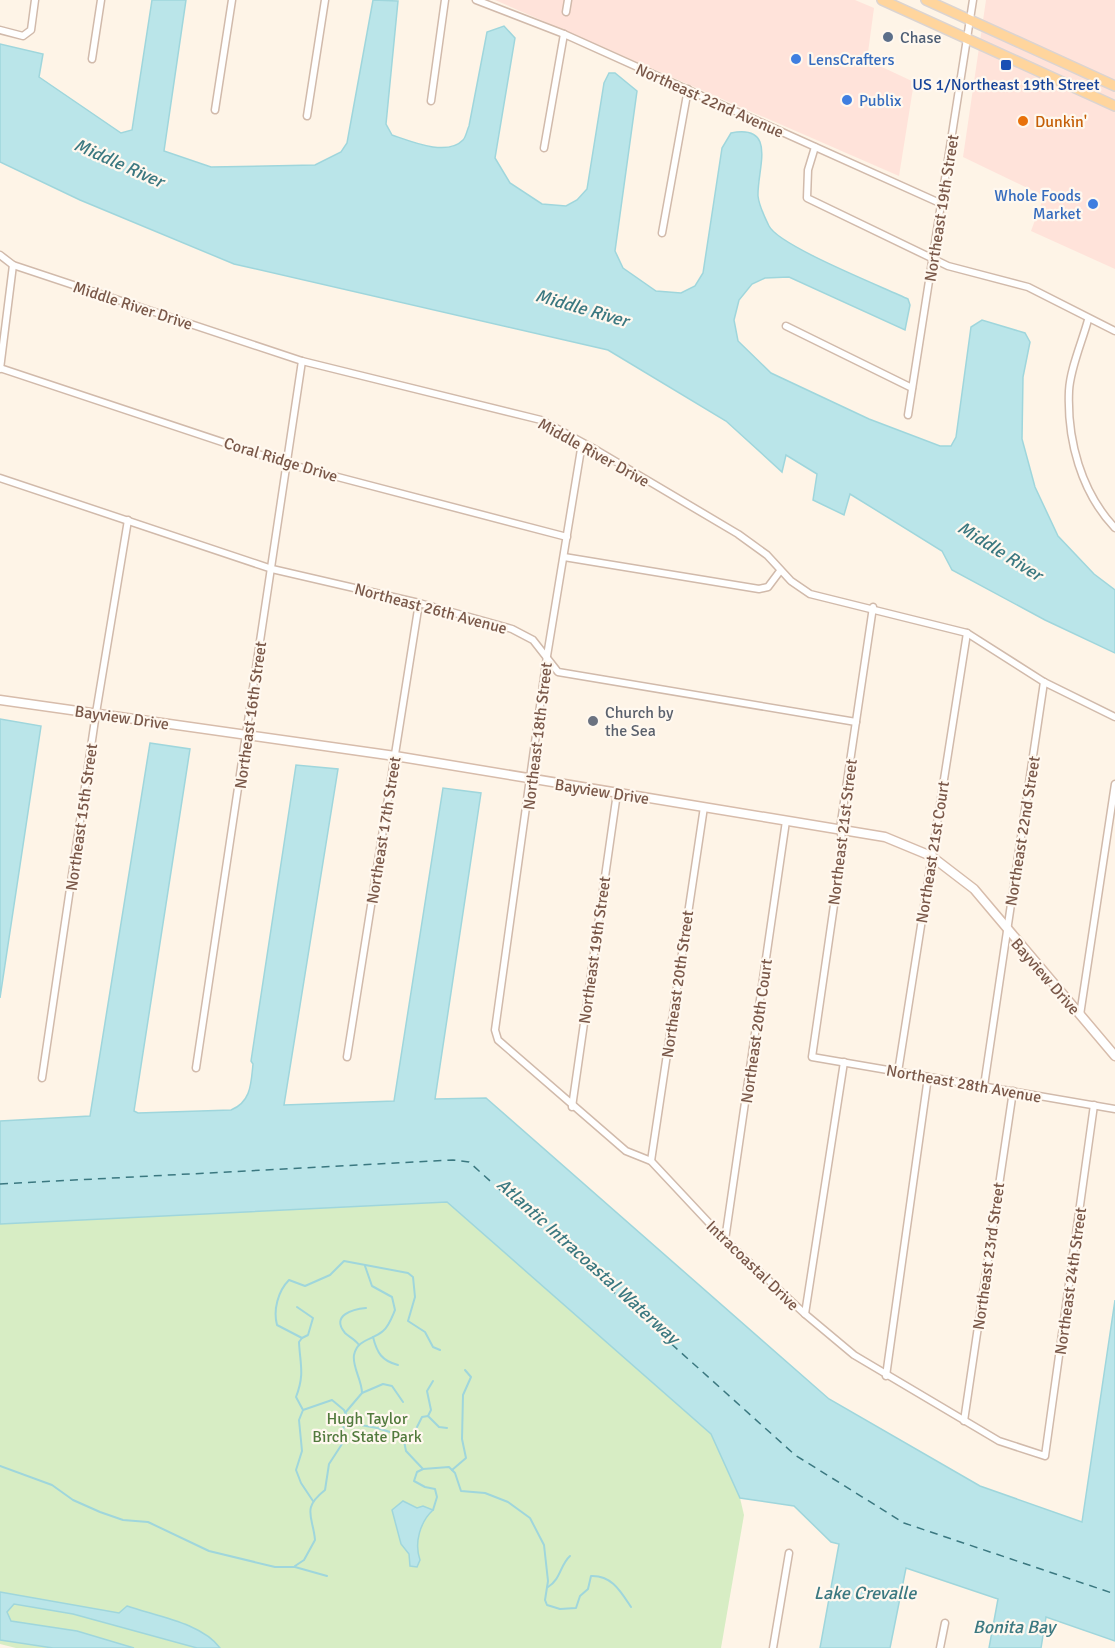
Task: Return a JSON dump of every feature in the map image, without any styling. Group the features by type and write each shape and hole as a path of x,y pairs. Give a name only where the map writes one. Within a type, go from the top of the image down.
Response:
{"main road":[{"path":"882,0 1115,106"},
{"path":"926,0 1115,86"}],"street":[{"path":"0,30 23,36 31,30 34,0"},
{"path":"92,59 101,0"},
{"path":"215,110 232,0"},
{"path":"307,116 325,0"},
{"path":"431,101 445,0"},
{"name":"Northeast 22nd Avenue","path":"476,0 564,34 942,204"},
{"path":"566,12 568,0"},
{"name":"Northeast 19th Street","path":"908,415 973,0"},
{"path":"544,148 564,34"},
{"path":"662,233 688,89"},
{"path":"815,147 808,170 807,198 948,266 1028,287 1088,320 1115,331"},
{"name":"Middle River Drive","path":"0,255 13,266 302,361 541,420 738,534 810,594 967,633 1044,682 1115,717"},
{"path":"0,368 13,266"},
{"path":"1088,320 1069,390 1074,457 1101,513 1115,528"},
{"path":"786,326 912,388"},
{"name":"Northeast 16th Street","path":"196,1068 248,735 302,361"},
{"name":"Coral Ridge Drive","path":"0,368 288,464 567,537"},
{"name":"Northeast 18th Street","path":"495,1030 532,779 547,656 582,442"},
{"name":"Northeast 26th Avenue","path":"0,478 272,569 419,603 512,629 533,640 558,672 856,722"},
{"name":"Northeast 15th Street","path":"42,1078 96,713 128,520"},
{"path":"564,557 759,589 768,587 780,571"},
{"name":"Northeast 17th Street","path":"348,1057 419,603"},
{"name":"Northeast 21st Street","path":"812,1057 843,843 840,829 873,608"},
{"name":"Northeast 21st Court","path":"898,1072 967,633"},
{"name":"Northeast 22nd Street","path":"984,1086 1044,682"},
{"name":"Bayview Drive","path":"0,700 395,756 885,837 932,856 974,889 1006,931 1115,1056"},
{"path":"1080,1015 1115,784"},
{"name":"Northeast 19th Street","path":"572,1107 616,793"},
{"name":"Northeast 20th Street","path":"651,1161 704,807"},
{"name":"Northeast 20th Court","path":"725,1240 786,821"},
{"name":"Intracoastal Drive","path":"495,1030 498,1040 572,1107 626,1151 651,1161 725,1240 805,1314 854,1355 999,1441 1045,1456"},
{"name":"Northeast 28th Avenue","path":"812,1057 1115,1108"},
{"path":"805,1314 844,1062"},
{"path":"886,1376 928,1077"},
{"name":"Northeast 23rd Street","path":"964,1421 1013,1091"},
{"name":"Northeast 24th Street","path":"1045,1456 1094,1105"},
{"path":"773,1648 789,1552"},
{"path":"940,1648 945,1623"}],"shaded area":[{"path":"495,0 855,0 874,8 867,60 914,82 899,176"},
{"path":"986,0 1115,0 1115,269 1031,231 1044,196 963,157"}],"green space":[{"name":"Hugh Taylor Birch State Park","path":"447,1202 711,1434 740,1498 744,1515 721,1648 16,1648 0,1644 0,1224"}],"water":[{"name":"Middle River","path":"152,0 186,0 164,151 211,167 315,165 341,152 347,143 373,0 398,1 386,124 392,135 418,144 448,147 463,140 469,126 487,32 504,26 515,38 495,158 510,183 542,204 566,206 577,200 587,189 604,83 609,73 615,73 637,91 615,251 623,268 656,291 681,293 695,286 703,273 722,148 731,133 746,132 755,135 762,151 758,196 769,226 791,244 908,299 910,305 905,330 789,277 765,278 752,284 739,300 734,320 738,341 771,373 869,419 940,446 951,446 956,437 971,327 982,320 1025,333 1030,342 1023,377 1022,439 1035,487 1058,536 1094,574 1115,590 1115,653 1045,620 952,570 942,551 850,494 844,515 813,500 817,474 786,455 782,472 726,421 608,350 234,264 80,200 0,162 0,44 43,54 39,77 121,133 132,130"},
{"path":"0,719 41,726 0,998"},
{"path":"150,743 190,749 134,1111 138,1113 231,1110 243,1102 249,1092 253,1064 251,1061 296,765 338,769 284,1105 394,1101 443,788 481,793 435,1099 486,1098 829,1399 980,1486 1082,1522 1115,1300 1115,1641 1046,1617 1041,1648 989,1648 998,1599 906,1568 890,1648 820,1648 839,1544 831,1542 794,1506 740,1498 711,1434 447,1202 0,1224 0,1121 90,1116"},
{"path":"403,1501 417,1508 423,1506 433,1510 419,1533 420,1560 417,1567 410,1566 409,1554 401,1544 392,1510"},
{"path":"0,1592 119,1613 127,1606 190,1626 212,1639 220,1648 197,1648 73,1614 14,1604 7,1612 11,1621 77,1631 134,1648 53,1648 0,1640"}],"waterway":[{"path":"303,1410 296,1397 301,1375 299,1342 302,1338 277,1325 276,1319 279,1295 289,1280 305,1286 330,1275 344,1261 408,1273 413,1277 415,1297 408,1321 425,1332 433,1347 440,1350"},
{"path":"362,1393 354,1364 354,1355 358,1346 385,1329 395,1310 392,1297 372,1286 365,1266"},
{"path":"297,1307 313,1318 308,1335 302,1338"},
{"path":"359,1345 345,1333 340,1322 345,1314 366,1308"},
{"path":"373,1337 381,1356 398,1365"},
{"path":"452,1470 466,1458 462,1439 463,1395 471,1377 465,1370"},
{"path":"428,1416 431,1410 427,1391 433,1381"},
{"path":"295,1566 304,1560 315,1540 311,1508 313,1502 325,1490 329,1464 342,1444 345,1413 362,1393 383,1384 392,1386 403,1402"},
{"path":"313,1501 301,1483 296,1470 302,1451 299,1420 303,1410 332,1400 344,1410 350,1423 403,1436 406,1451 423,1469 449,1467 455,1473 461,1491 485,1493 508,1502 530,1518 544,1545 548,1581 545,1600 547,1605 560,1609 576,1608 580,1596 588,1589 591,1576 598,1576 610,1581 631,1607"},
{"path":"403,1438 415,1431 422,1417 428,1416 439,1427 447,1428"},
{"path":"0,1466 52,1485 73,1500 100,1512 123,1520 148,1522 209,1551 275,1567 295,1567 327,1576"},
{"path":"423,1469 417,1472 414,1481 435,1489 437,1497 433,1510"},
{"path":"548,1587 556,1580 570,1556"}],"ferry route":[{"path":"0,1184 453,1160 469,1162 795,1455 904,1523 1115,1594"}],"place":[{"name":"Chase","path":"888,37"},
{"name":"LensCrafters","path":"796,59"},
{"name":"US 1/Northeast 19th Street","path":"1006,65"},
{"name":"Publix","path":"847,100"},
{"name":"Dunkin'","path":"1023,121"},
{"name":"Whole Foods Market","path":"1093,204"},
{"name":"Church by the Sea","path":"593,721"}],"water label":[{"name":"Atlantic Intracoastal Waterway","path":"588,1261"},
{"name":"Lake Crevalle","path":"865,1593"},
{"name":"Bonita Bay","path":"1014,1627"}]}
